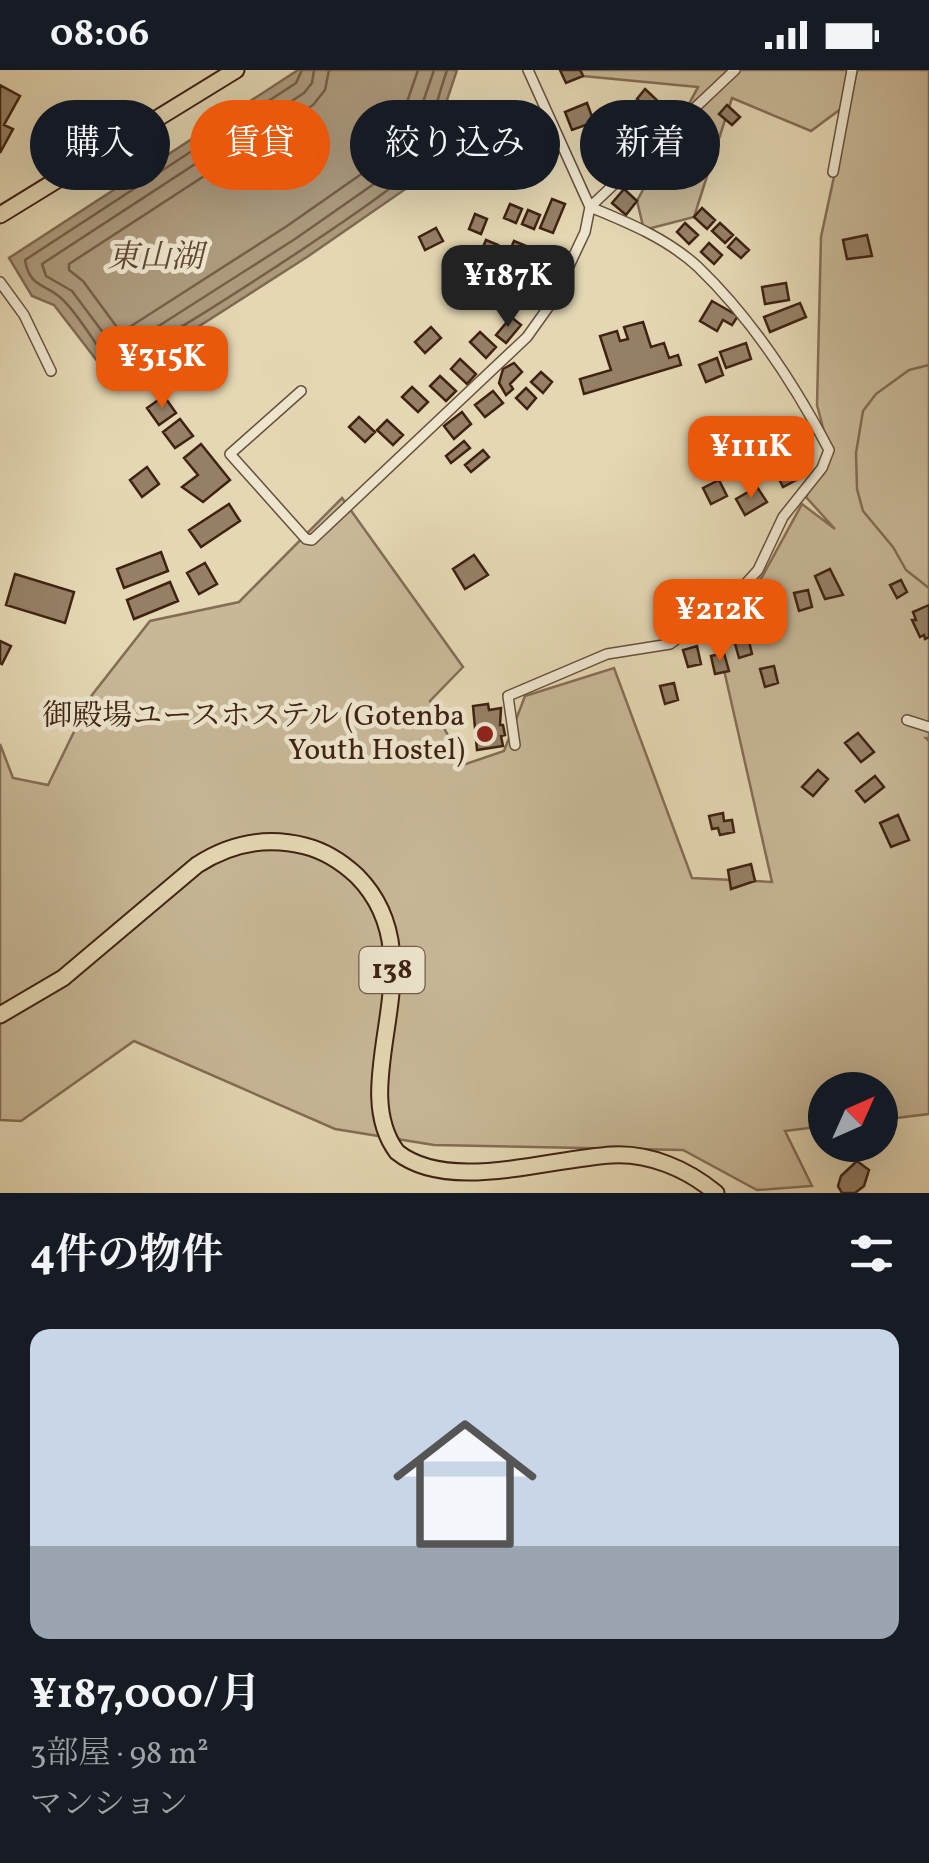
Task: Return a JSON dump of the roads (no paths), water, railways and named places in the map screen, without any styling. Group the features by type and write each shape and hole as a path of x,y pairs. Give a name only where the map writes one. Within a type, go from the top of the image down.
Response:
{"highway":[{"path":"0,215 236,70"},
{"name":"138","path":"0,1015 63,978 214,854 254,842 295,843 315,848 350,870 384,916 393,964 382,1115 393,1147 404,1161 418,1172 451,1183 497,1180 589,1158 635,1156 678,1168 716,1193"}],"street":[{"path":"301,391 230,454 312,540 527,338 552,302 586,232 590,207 528,70"},
{"path":"590,207 735,70"},
{"path":"833,172 852,70"},
{"path":"515,744 508,696 607,654 670,644 731,600 758,570 783,517 822,468 829,450 790,382 752,329 696,265 637,226 590,207"},
{"path":"0,282 24,315 51,371"},
{"path":"908,720 929,727"}],"water":[{"name":"東山湖","path":"298,70 457,70 447,100 350,100 350,190 404,190 126,373 108,375 54,305 32,296 9,258 114,190 170,190 170,153 190,140 190,190 330,190 330,100 252,100"}],"waterway":[{"path":"929,365 909,370 876,394 863,411 856,453 857,489 863,511 893,547 906,570 929,588"}],"place":[{"name":"御殿場ユースホステル (Gotenba Youth Hostel)","path":"485,734"}]}
